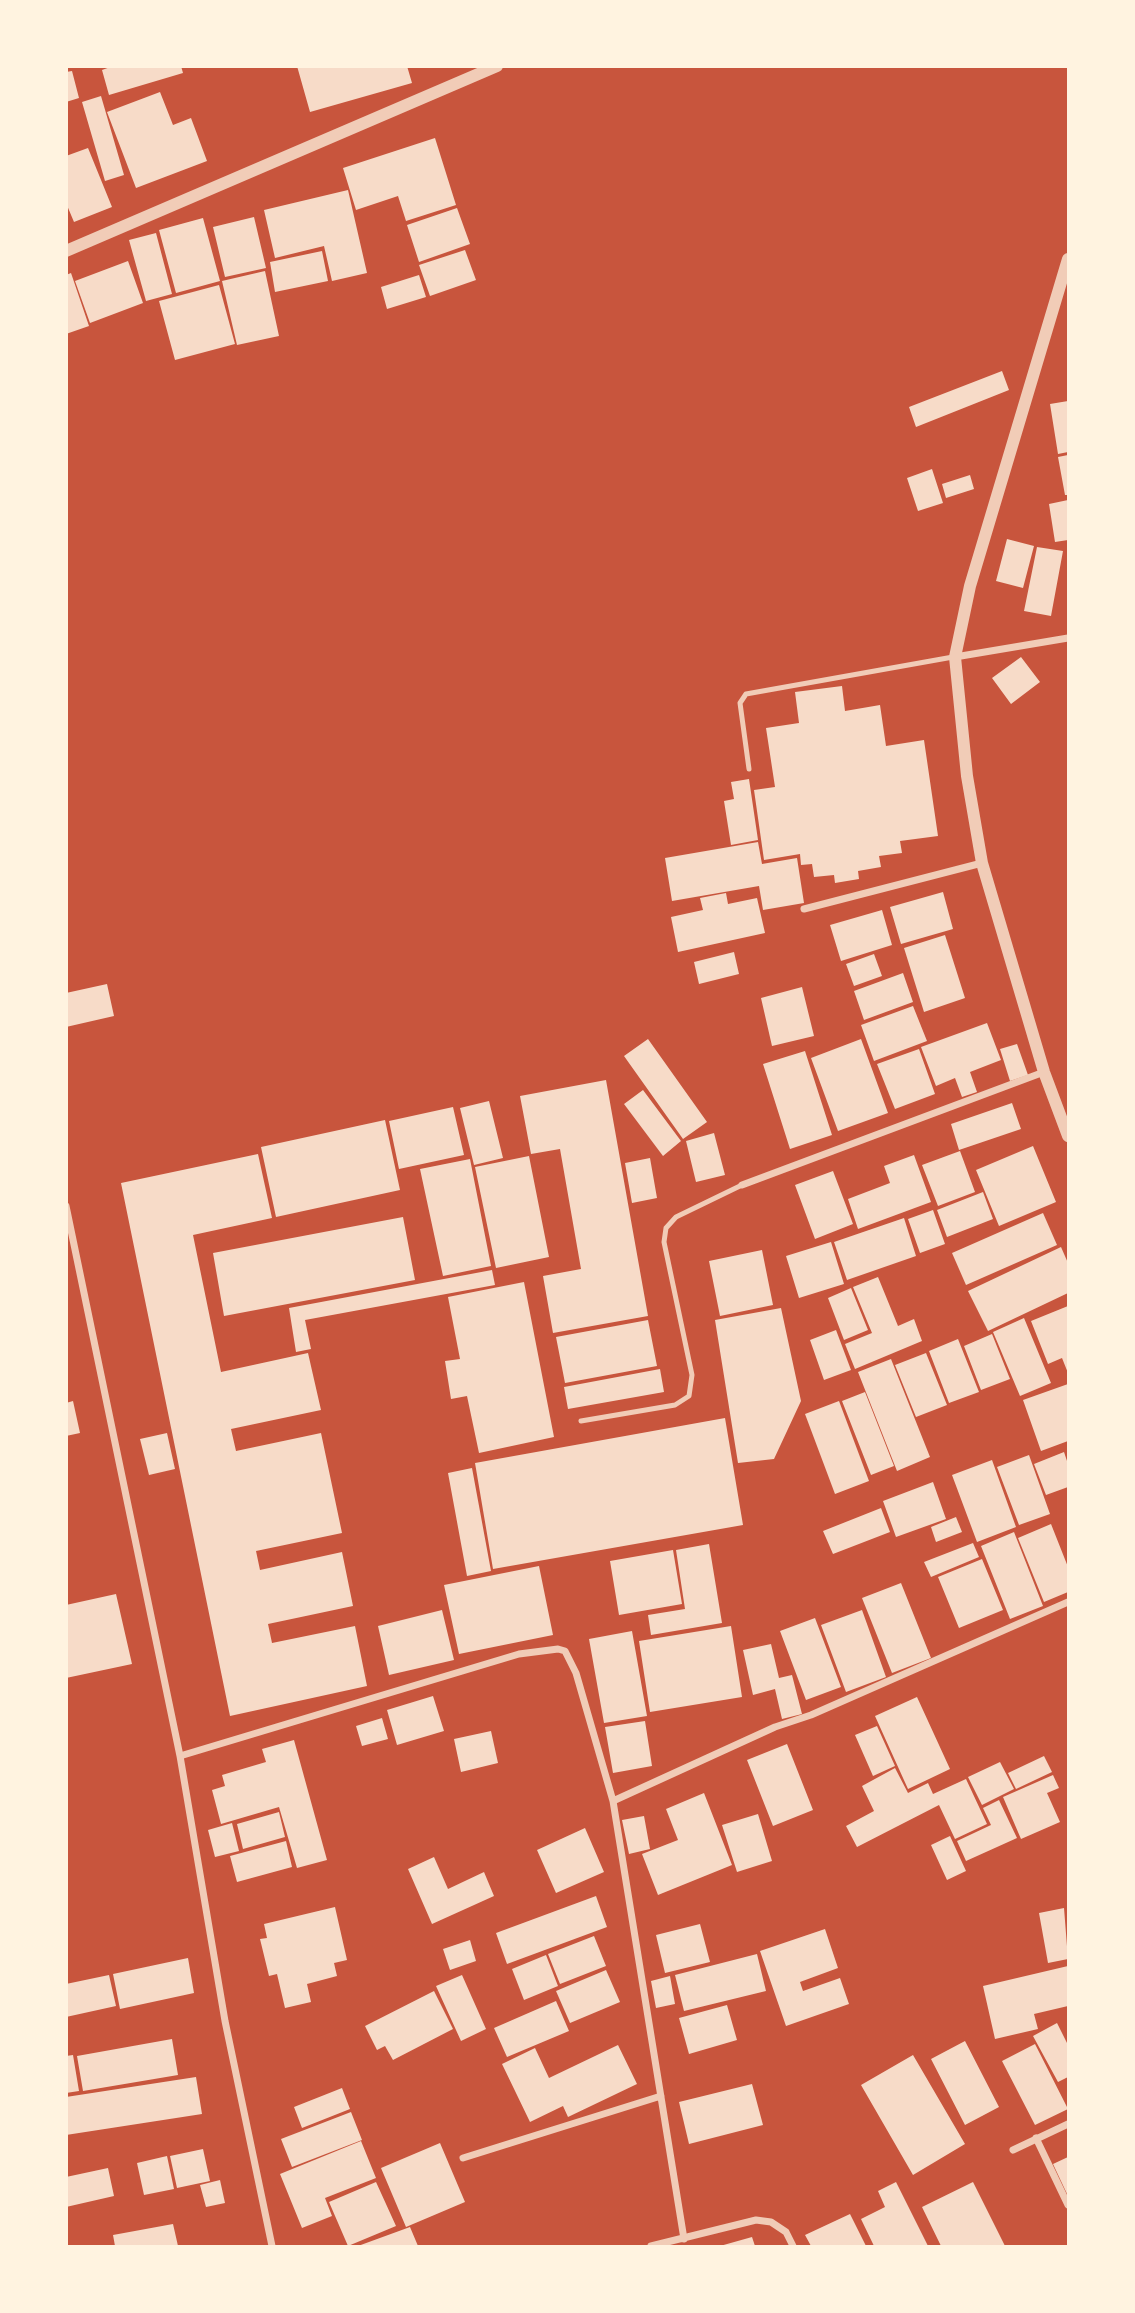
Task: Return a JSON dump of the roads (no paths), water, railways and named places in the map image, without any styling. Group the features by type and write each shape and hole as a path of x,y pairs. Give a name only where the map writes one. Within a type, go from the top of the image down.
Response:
{"street":[{"path":"66,251 497,66"},
{"path":"1069,259 970,586 954,657 967,776 982,863 1044,1073 1064,1105 1069,1136"},
{"path":"954,657 1069,638"},
{"path":"804,909 982,863"},
{"path":"742,1185 771,1172 1044,1073"},
{"path":"66,1206 180,1756 225,2021 272,2246"},
{"path":"613,1801 775,1727 811,1715 1069,1602"},
{"path":"180,1756 519,1654 558,1649 570,1656 613,1801 684,2239"},
{"path":"463,2158 661,2096"},
{"path":"1013,2150 1069,2124"},
{"path":"1037,2138 1069,2205"},
{"path":"652,2246 756,2220 771,2221 786,2232 793,2246"}],"lane":[{"path":"749,769 740,703 746,694 954,657"},
{"path":"581,1421 676,1405 690,1396 692,1375 664,1242 666,1228 676,1217 742,1185"}]}
